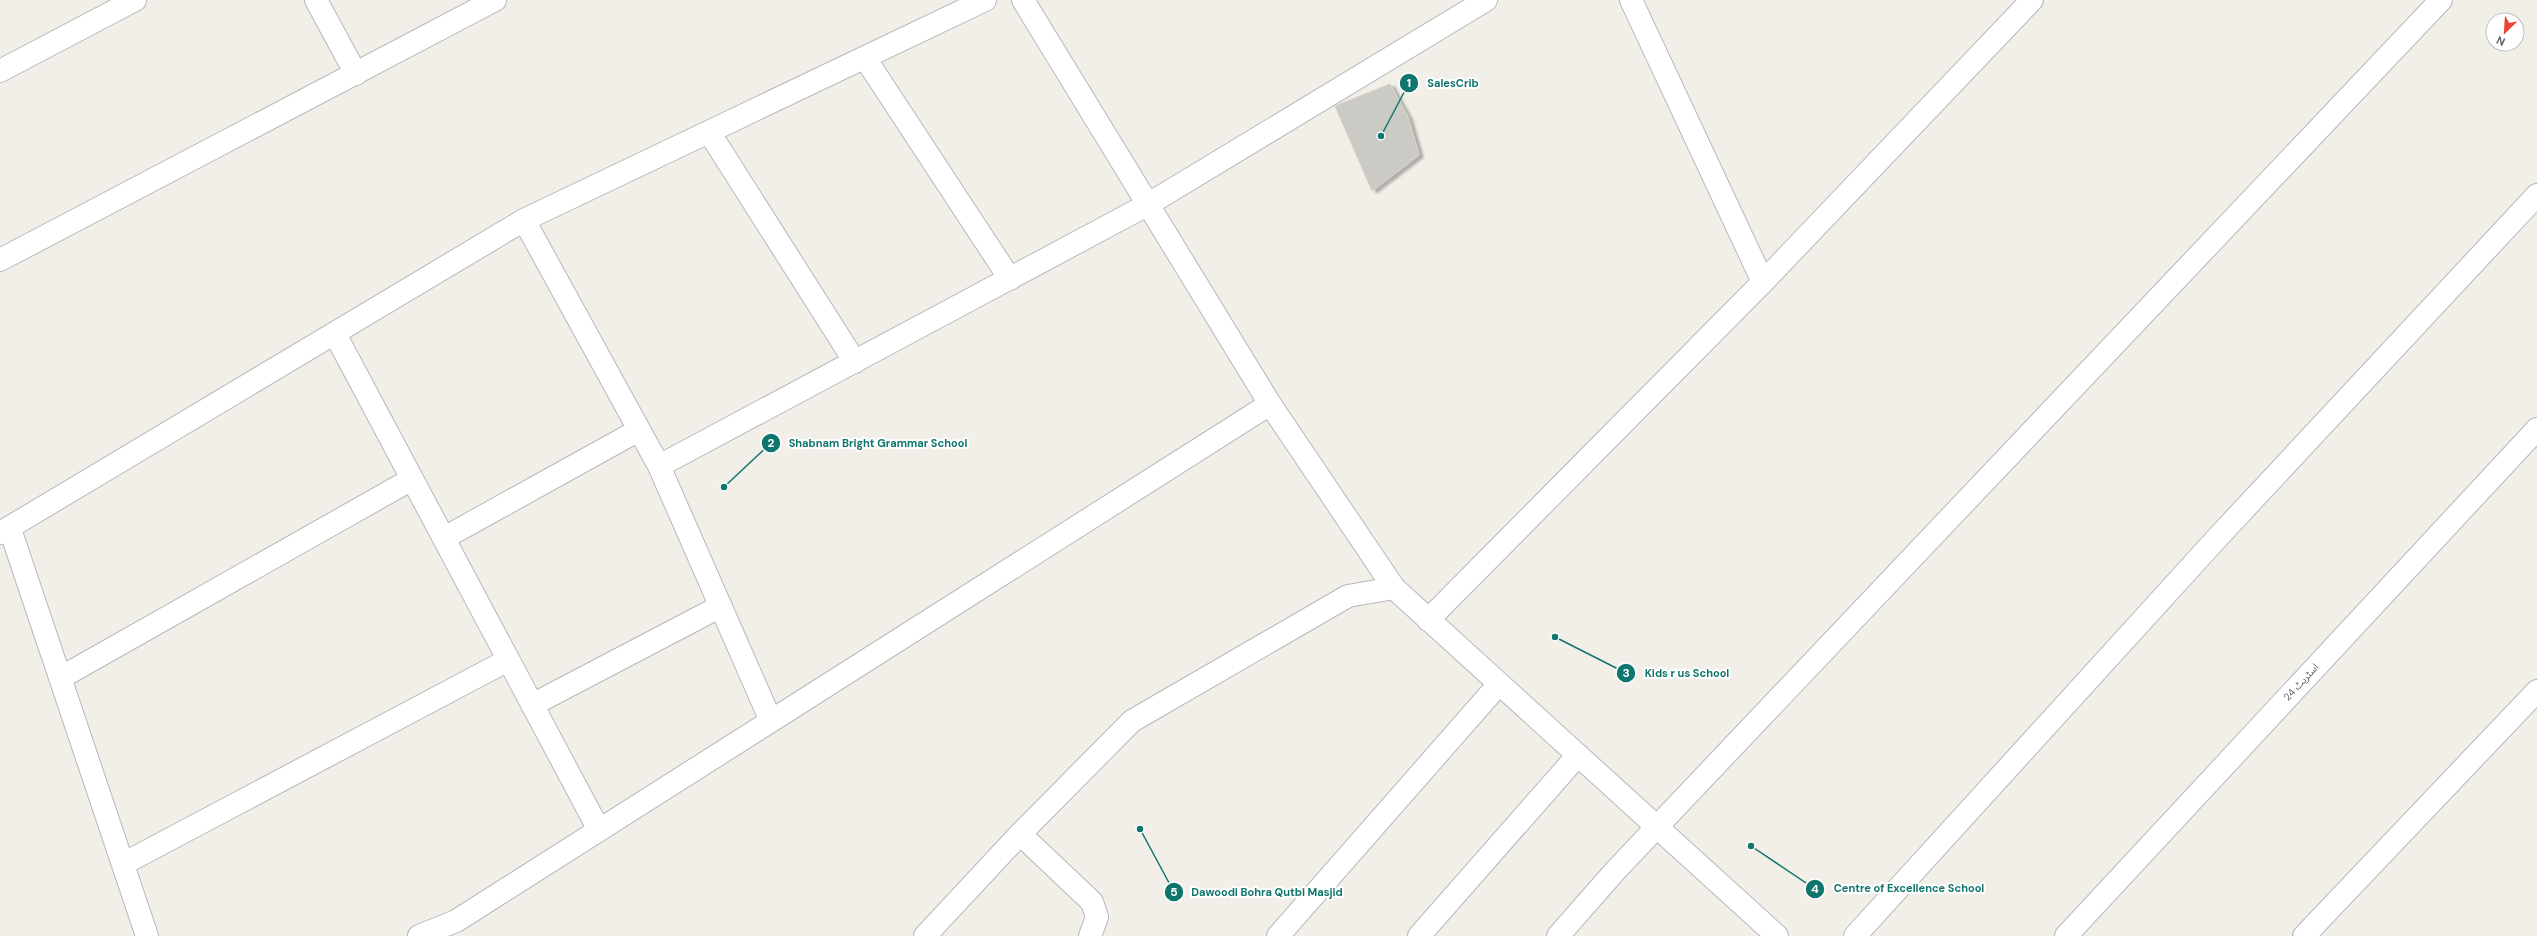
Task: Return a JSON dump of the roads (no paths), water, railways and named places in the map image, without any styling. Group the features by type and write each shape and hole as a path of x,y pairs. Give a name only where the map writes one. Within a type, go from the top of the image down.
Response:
{"street":[{"path":"0,71 135,0"},
{"path":"316,0 356,74"},
{"path":"0,260 495,0"},
{"path":"147,936 60,678 5,531 524,220 986,0"},
{"path":"1023,0 1270,404 1394,588 1777,936"},
{"path":"659,466 1147,205 1486,0"},
{"path":"1631,0 1763,282"},
{"path":"1428,620 1763,282 2032,0"},
{"path":"1558,936 1657,827 2441,0"},
{"path":"865,58 1010,279"},
{"path":"709,132 855,362"},
{"path":"1855,936 2219,536 2537,195"},
{"path":"524,220 659,466 771,721"},
{"path":"335,334 599,830"},
{"path":"419,936 456,921 1270,404"},
{"name":"اسٹریٹ 24","path":"2066,936 2537,429"},
{"path":"444,538 639,430"},
{"path":"60,678 412,479"},
{"path":"925,936 1020,834 1132,721 1348,596 1394,588"},
{"path":"532,704 721,606"},
{"path":"123,864 508,660"},
{"path":"1278,936 1499,684"},
{"path":"2304,936 2537,691"},
{"path":"1419,936 1578,755"},
{"path":"1020,834 1092,902 1097,918 1090,936"}],"place":[{"name":"SalesCrib","path":"1381,136"},
{"name":"Shabnam Bright Grammar School","path":"724,487"},
{"name":"Kids r us School","path":"1555,637"},
{"name":"Dawoodi Bohra Qutbi Masjid","path":"1140,829"},
{"name":"Centre of Excellence School","path":"1751,846"}]}
